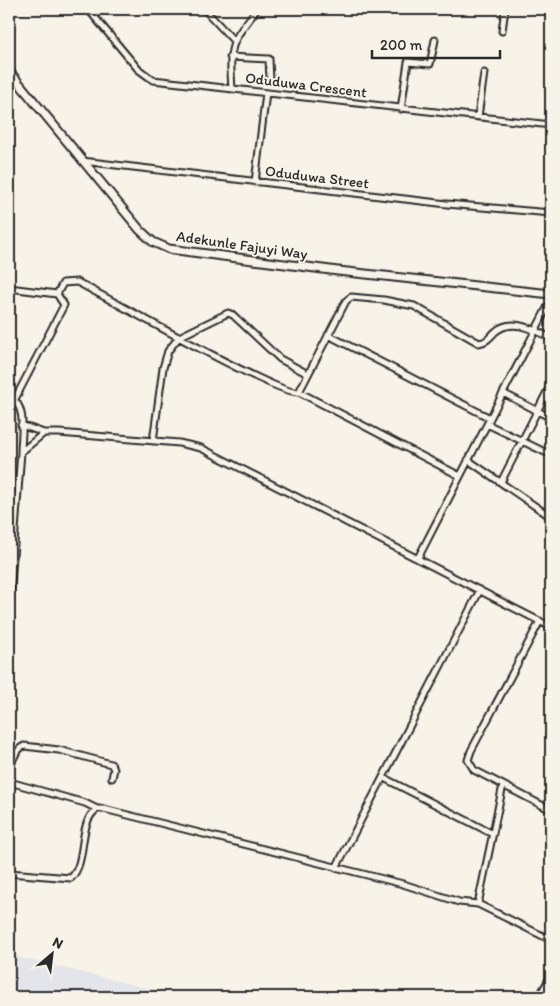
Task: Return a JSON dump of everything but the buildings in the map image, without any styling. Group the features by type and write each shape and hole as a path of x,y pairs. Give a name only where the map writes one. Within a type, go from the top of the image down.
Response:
{"street":[{"name":"Oduduwa Crescent","path":"88,9 146,76 162,81 551,125"},
{"path":"204,9 233,40"},
{"path":"232,89 230,57 233,40 256,9"},
{"path":"502,31 505,9"},
{"path":"402,109 408,62 430,64 435,40"},
{"path":"230,57 269,59 270,81"},
{"name":"Adekunle Fajuyi Way","path":"9,71 81,161 140,230 154,242 169,249 338,272 551,294"},
{"path":"478,117 484,73"},
{"path":"255,182 266,93"},
{"name":"Oduduwa Street","path":"81,161 447,204 551,213"},
{"path":"57,294 63,283 77,282 286,392 299,392 460,476"},
{"path":"9,288 57,294"},
{"path":"15,400 64,305 57,294"},
{"path":"299,392 346,301 356,296 414,306 479,344 510,324 535,330 551,338"},
{"path":"418,558 548,306"},
{"path":"153,441 165,358 171,345 179,337 218,316 230,314 280,359 308,374"},
{"path":"328,335 551,455"},
{"path":"500,482 551,384"},
{"path":"503,393 551,418"},
{"path":"9,396 15,400 22,411 21,452 9,609"},
{"path":"21,425 44,433 153,441 201,448 551,627"},
{"path":"21,452 44,433"},
{"path":"468,460 551,516"},
{"path":"336,868 480,590"},
{"path":"540,621 468,755 470,766 551,810"},
{"path":"112,778 114,769 111,764 71,752 24,746 16,752 9,774 9,779 13,783 85,803 97,809 403,884 452,900 478,904 551,940"},
{"path":"384,778 493,834"},
{"path":"478,904 503,785"},
{"path":"9,873 71,878 76,870 90,816 97,809"},
{"path":"540,997 551,978"}],"shaded area":[{"path":"9,954 18,957 183,997 9,997"}]}
